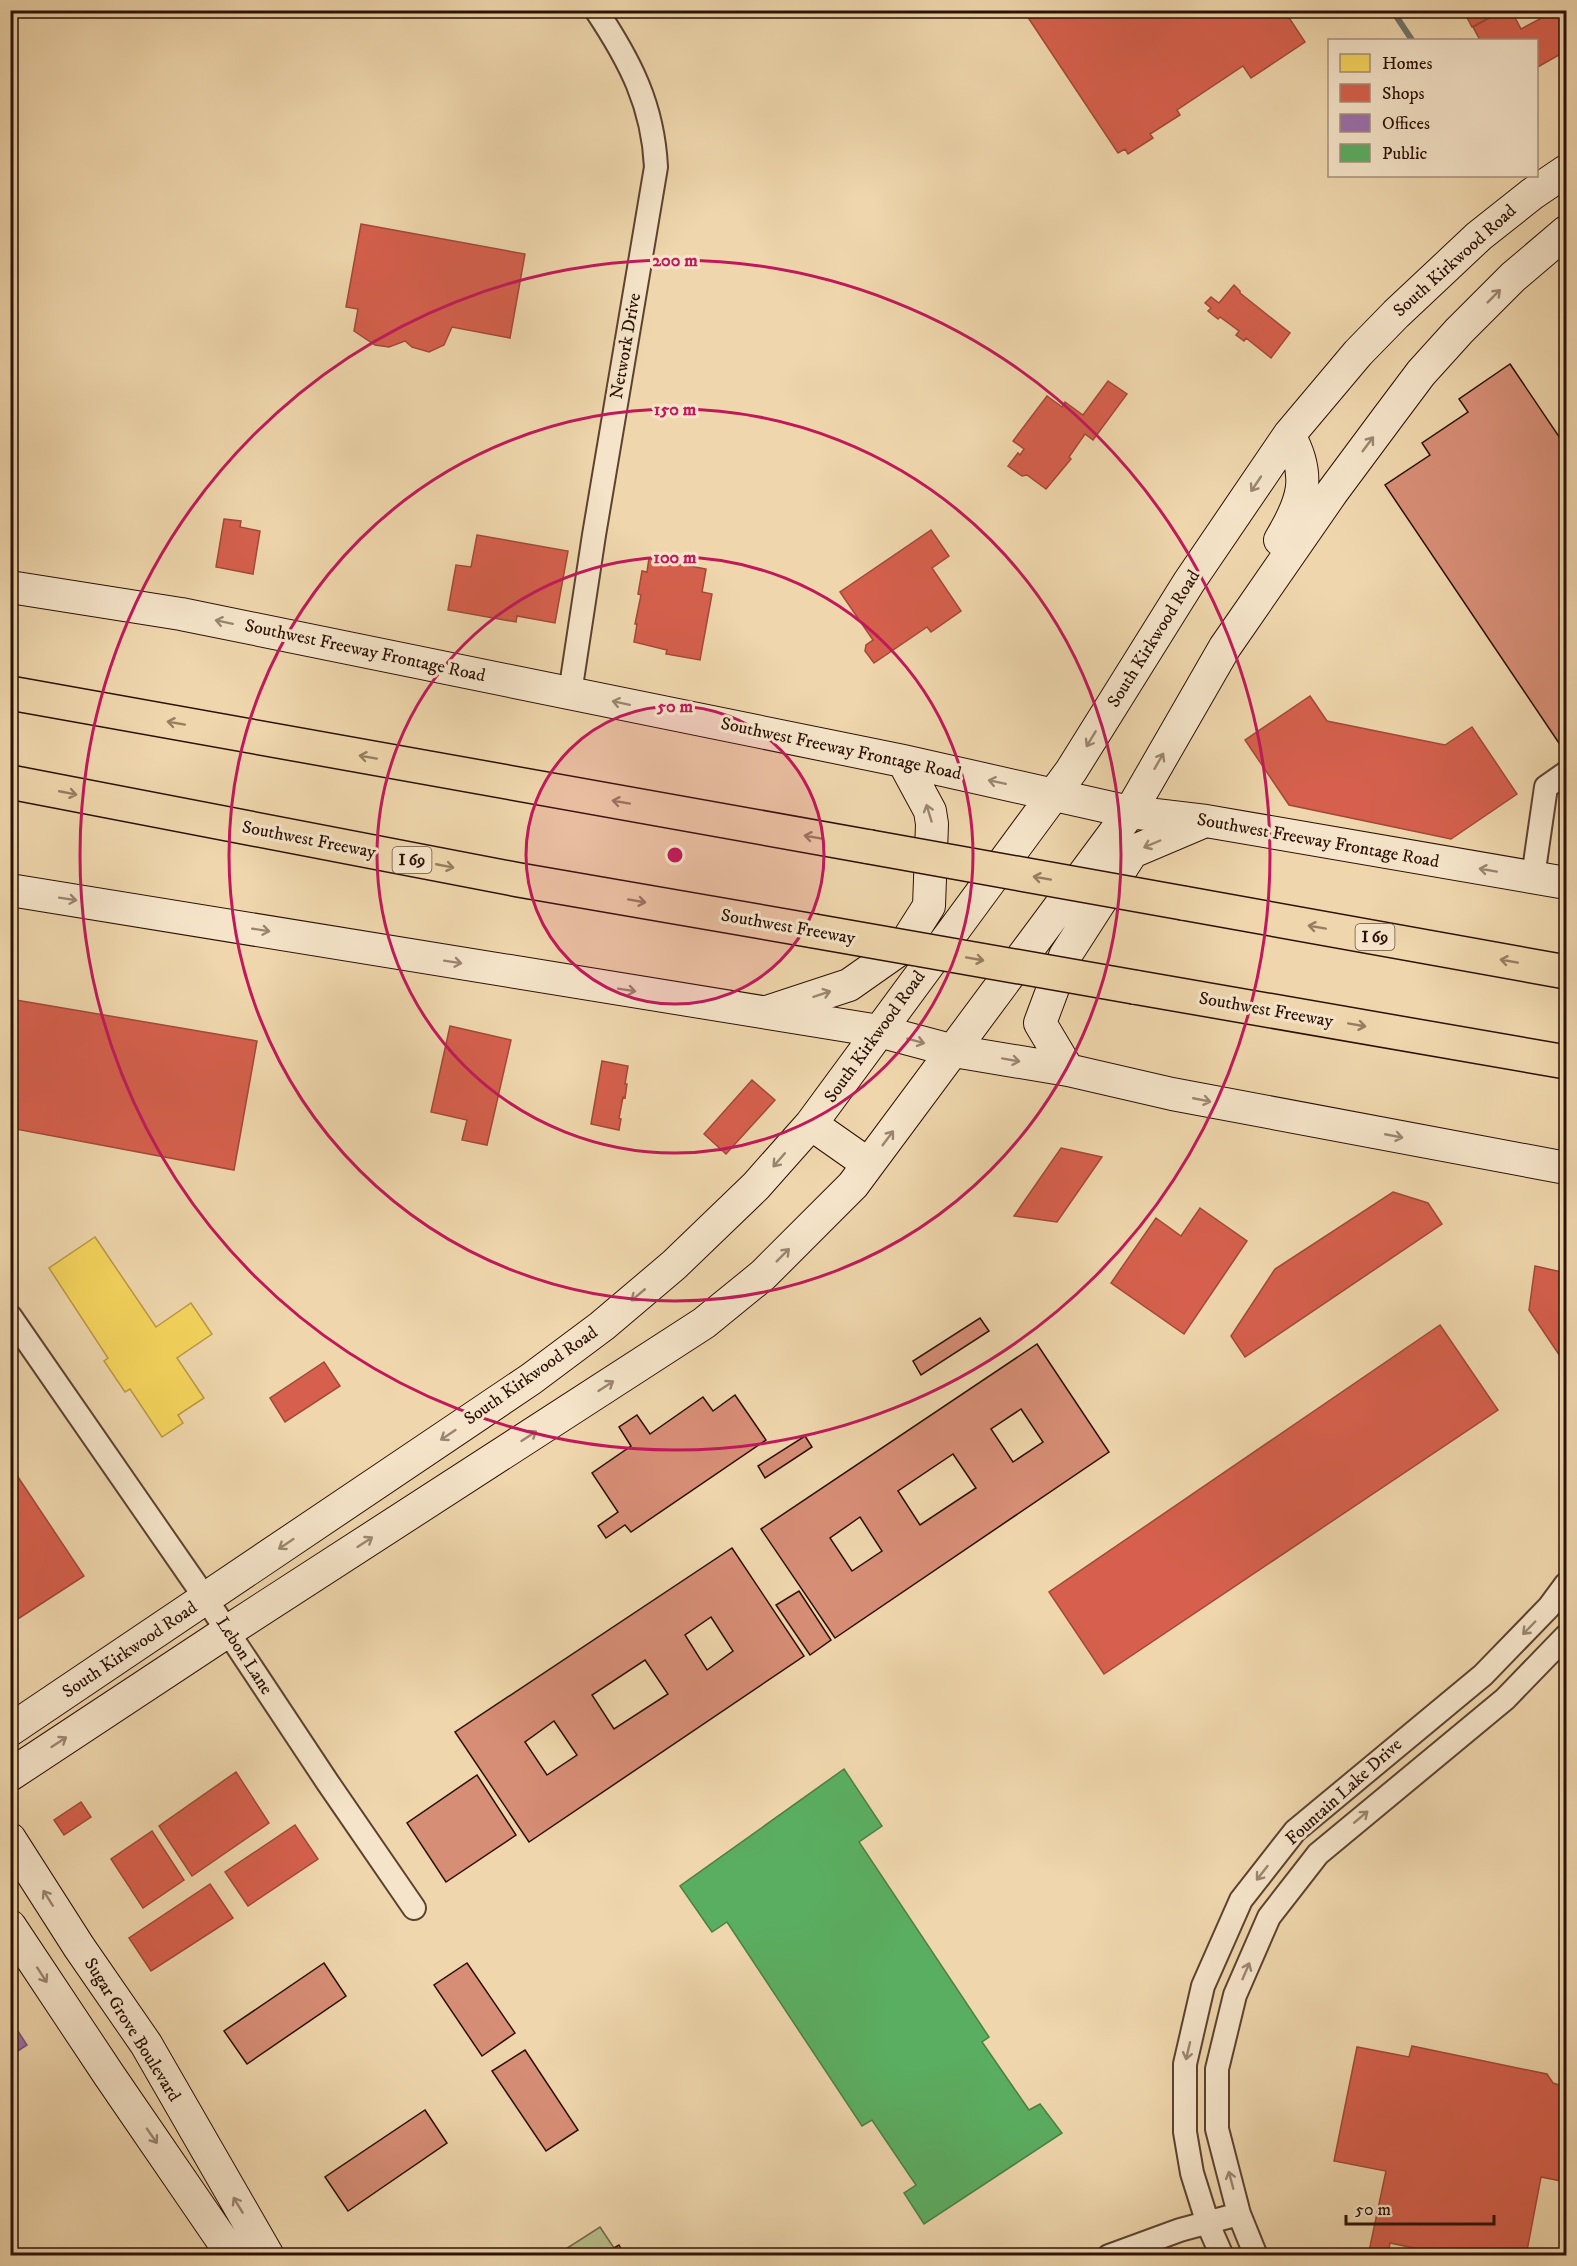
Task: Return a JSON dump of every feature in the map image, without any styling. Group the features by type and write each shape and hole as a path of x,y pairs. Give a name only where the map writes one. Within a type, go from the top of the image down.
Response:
{"highway":[{"name":"I 69","path":"10,693 1566,972"},
{"name":"Southwest Freeway","path":"10,782 519,880 1566,1062"},
{"path":"1488,1048 1566,1070"}],"main road":[{"name":"South Kirkwood Road","path":"10,1730 531,1379 602,1326 674,1265 756,1186 811,1124 1054,794 1189,582 1289,435 1358,352 1396,314 1479,236 1532,194 1566,171"},
{"name":"South Kirkwood Road","path":"10,1775 704,1323 763,1275 836,1203 954,1051 1130,812 1225,647 1333,491 1421,373 1513,277 1566,232"},
{"path":"1333,491 1318,471 1314,450 1316,435 1323,421 1358,376 1358,352"},
{"path":"1267,586 1267,561 1295,516 1302,488 1299,453 1289,435"},
{"name":"Southwest Freeway Frontage Road","path":"10,587 181,614 903,761 1130,812 1206,821 1566,883"},
{"path":"766,1012 849,985 903,947 929,906 932,824 930,811 903,761"},
{"path":"1068,1070 1040,1023 1065,956 1132,852 1206,821"},
{"path":"10,890 879,1031 954,1051 1068,1070 1172,1094 1566,1168"},
{"path":"811,1124 868,1164"},
{"name":"Sugar Grove Boulevard","path":"10,1839 79,1947 146,2044 268,2256"},
{"path":"10,1926 233,2256"}],"street":[{"name":"Network Drive","path":"570,693 656,166 654,138 642,92 614,38 596,10"},
{"path":"1533,877 1546,787 1566,773"},
{"name":"Lebon Lane","path":"10,1316 228,1631 414,1908"},
{"name":"Fountain Lake Drive","path":"1222,2256 1208,2224 1192,2174 1185,2132 1185,2064 1203,1986 1241,1900 1295,1831 1483,1675 1549,1607 1566,1584"},
{"name":"Fountain Lake Drive","path":"1256,2256 1239,2214 1217,2129 1217,2068 1235,1995 1269,1917 1318,1854 1504,1699 1566,1636"},
{"path":"1384,1756 1404,1781"},
{"path":"1203,1986 1235,1995"},
{"path":"1109,2256 1180,2230 1239,2214"}],"green space":[{"path":"600,2227 614,2248 603,2255 563,2255 561,2252"}],"building: Homes":[{"path":"95,1237 156,1327 191,1303 212,1334 177,1358 204,1398 178,1415 183,1423 162,1437 130,1389 125,1392 104,1361 108,1358 49,1268"}],"building: Shops":[{"path":"1023,10 1284,10 1305,42 1251,78 1243,66 1177,110 1180,115 1150,134 1153,138 1128,154 1125,149 1118,153"},
{"path":"1463,10 1503,10 1472,27"},
{"path":"1504,10 1511,10 1521,29 1549,14 1547,10 1566,10 1566,51 1538,67 1538,39 1479,39 1473,27"},
{"path":"361,224 525,254 510,338 452,327 444,345 429,352 412,347 405,341 389,347 375,345 354,331 358,309 346,307"},
{"path":"1234,285 1240,293 1290,333 1271,358 1246,338 1244,341 1236,335 1239,331 1208,311 1211,308 1205,303 1211,297 1219,303"},
{"path":"1108,381 1127,394 1093,440 1085,434 1069,457 1071,459 1046,489 1027,475 1022,476 1008,466 1024,449 1013,441 1047,396 1062,407 1065,402 1083,415"},
{"path":"224,519 241,521 240,527 260,531 253,574 216,567"},
{"path":"931,530 949,556 932,568 961,611 931,632 927,627 874,663 865,651 866,645 873,640 840,592"},
{"path":"477,535 568,551 555,623 517,616 516,622 448,610 456,565 471,567"},
{"path":"649,558 706,569 702,592 712,594 700,660 666,654 667,650 634,642 642,571 647,572"},
{"path":"1310,696 1327,721 1445,745 1472,727 1517,794 1451,839 1289,805 1245,740"},
{"path":"10,999 257,1041 234,1170 10,1128"},
{"path":"450,1026 511,1040 487,1145 462,1140 467,1120 431,1112"},
{"path":"602,1061 628,1066 619,1130 591,1124"},
{"path":"752,1080 775,1100 726,1154 704,1134"},
{"path":"1061,1148 1102,1157 1057,1222 1014,1216"},
{"path":"1393,1192 1428,1203 1442,1224 1245,1357 1231,1336 1275,1269"},
{"path":"1200,1208 1247,1241 1184,1334 1111,1283 1156,1218 1181,1236"},
{"path":"1535,1266 1566,1273 1566,1365 1529,1310"},
{"path":"1440,1325 1498,1410 1104,1674 1049,1592"},
{"path":"324,1362 340,1386 285,1422 270,1398"},
{"path":"10,1465 84,1576 10,1624 10,1563 14,1561 10,1556"},
{"path":"236,1772 269,1823 192,1876 159,1826"},
{"path":"81,1802 91,1817 64,1835 54,1820"},
{"path":"295,1825 318,1859 248,1906 225,1872"},
{"path":"152,1831 184,1880 143,1908 111,1859"},
{"path":"210,1884 233,1918 151,1971 129,1938"},
{"path":"1412,2046 1547,2074 1553,2083 1566,2087 1566,2182 1541,2177 1526,2256 1452,2256 1390,2243 1388,2256 1368,2256 1386,2171 1334,2161 1357,2047 1409,2057"}],"building: Offices":[{"path":"10,2019 27,2045 10,2056"}],"building: Public":[{"path":"844,1769 882,1826 859,1842 989,2037 982,2042 1029,2110 1040,2104 1062,2133 924,2224 904,2193 916,2185 872,2120 862,2126 727,1922 712,1932 680,1886"}],"building: Other":[{"path":"1510,364 1566,447 1565,752 1385,485 1430,455 1422,443 1468,412 1459,399"},
{"path":"980,1318 989,1331 921,1375 913,1361"},
{"path":"1037,1344 1109,1452 835,1638 761,1529","holes":["1021,1409 1043,1442 1013,1462 991,1429","953,1454 976,1488 920,1525 898,1491","860,1517 882,1551 852,1571 830,1538"]},
{"path":"735,1395 766,1440 631,1532 625,1525 606,1538 598,1526 618,1512 592,1473 631,1446 619,1427 637,1415 650,1434 703,1397 713,1411"},
{"path":"805,1436 812,1447 765,1478 758,1466"},
{"path":"732,1548 804,1656 529,1842 455,1732","holes":["711,1617 733,1651 707,1670 685,1635","645,1660 668,1694 614,1729 592,1695","554,1721 577,1755 547,1775 525,1742"]},
{"path":"799,1591 831,1640 810,1655 776,1605"},
{"path":"477,1775 516,1835 446,1882 407,1823"},
{"path":"324,1963 346,1996 247,2064 224,2031"},
{"path":"467,1963 515,2033 482,2056 434,1985"},
{"path":"525,2050 578,2130 546,2151 492,2071"},
{"path":"425,2110 447,2143 348,2211 325,2177"},
{"path":"619,2245 625,2256 603,2256 614,2248"}],"waterway":[{"path":"1392,10 1411,39"}]}
